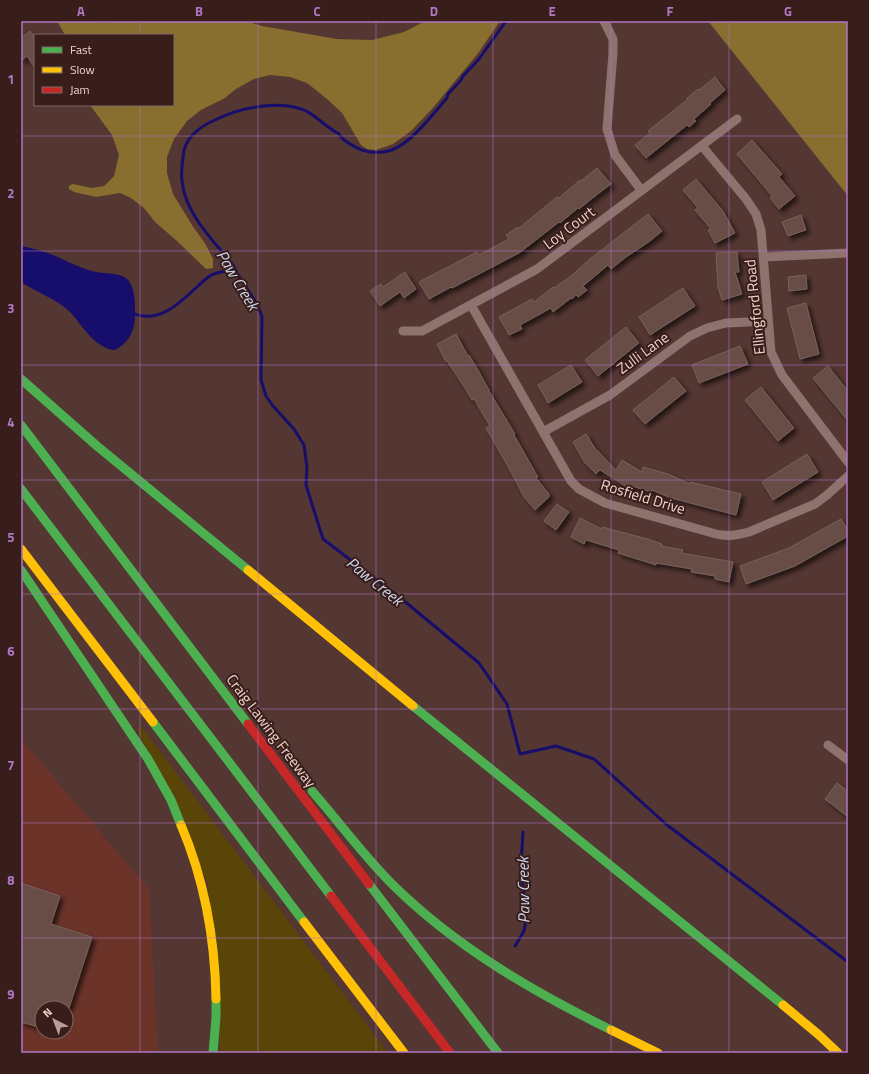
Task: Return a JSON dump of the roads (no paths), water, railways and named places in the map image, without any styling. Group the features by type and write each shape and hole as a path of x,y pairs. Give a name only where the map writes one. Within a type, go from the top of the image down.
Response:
{"highway":[{"path":"21,379 44,401 115,461 521,794 659,904 838,1053"},
{"name":"Craig Lawing Freeway","path":"21,425 498,1053"},
{"path":"21,489 450,1053"},
{"path":"21,549 404,1053"},
{"path":"21,570 154,769 187,838 198,874 211,938 216,984 216,1016 213,1053"},
{"path":"189,645 291,766"},
{"path":"306,784 359,849 391,883 427,916 452,936 490,964 560,1005 658,1053"},
{"path":"818,1035 845,1053"}],"street":[{"path":"604,21 613,40 614,53 607,129 614,155 641,190"},
{"name":"Loy Court","path":"403,331 422,331 537,269 737,119"},
{"name":"Ellingford Road","path":"702,146 746,199 756,214 761,230 764,257 771,352 776,363 787,381 848,462"},
{"path":"764,257 848,253"},
{"name":"Rosfield Drive","path":"471,305 570,481 590,496 606,503 726,536 749,532 806,509 827,495 848,476"},
{"name":"Zulli Lane","path":"543,432 610,395 690,336 707,328 726,323 768,321"},
{"path":"828,745 848,760"}],"waterway":[{"name":"Paw Creek","path":"506,21 479,59 463,76 434,113 410,139 392,150 372,152 358,148 344,140 338,133 311,114 298,108 274,105 261,106 225,116 203,126 193,134 184,151 182,166 184,193 194,216 209,237 233,265 256,303 262,317 261,380 266,396 294,429 304,445 307,468 306,485 323,539 403,600 479,663 507,704 520,754 556,746 594,759 667,825 848,962"},
{"path":"132,313 142,316 160,314 169,310 185,298 210,276 217,273 235,271"},
{"name":"Paw Creek","path":"515,946 524,931 526,919 521,865 523,832"}]}
